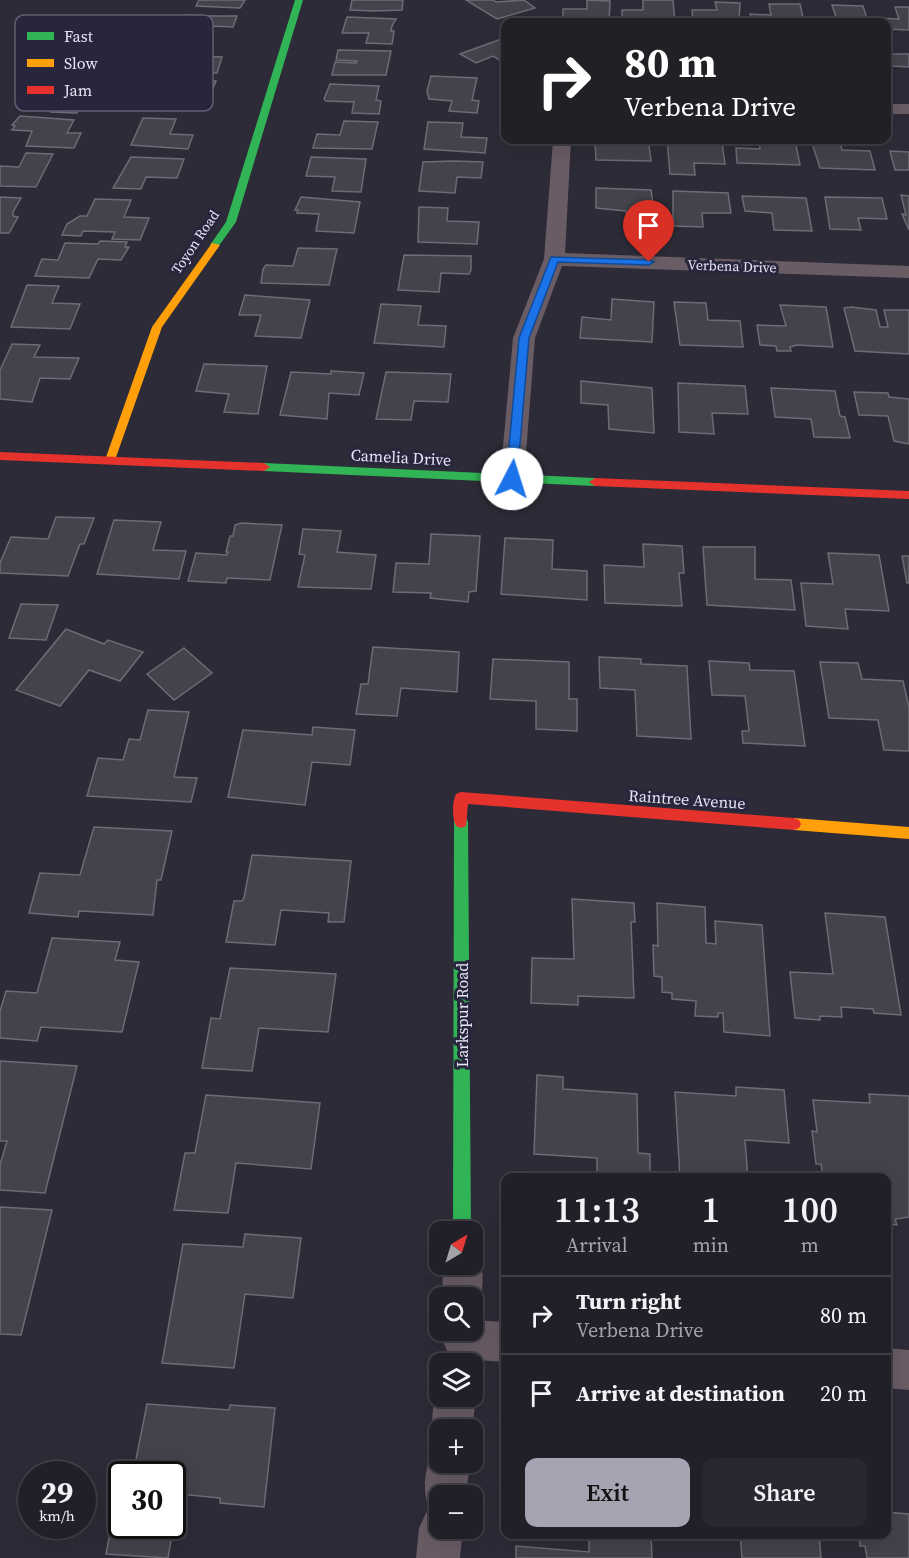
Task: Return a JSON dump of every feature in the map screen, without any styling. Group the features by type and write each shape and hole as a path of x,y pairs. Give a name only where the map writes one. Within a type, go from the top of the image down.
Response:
{"street":[{"name":"Toyon Road","path":"110,460 157,327 231,222 299,0"},
{"path":"891,109 909,109"},
{"path":"512,479 524,338 554,259 562,144"},
{"name":"Verbena Drive","path":"554,259 909,272"},
{"name":"Camelia Drive","path":"0,456 909,495"},
{"name":"Raintree Avenue","path":"461,798 909,833"},
{"name":"Larkspur Road","path":"461,798 462,1221"},
{"path":"461,1344 501,1342"},
{"path":"891,1368 909,1370"},
{"path":"438,1558 440,1539"}],"building":[{"path":"199,0 245,0 240,8 196,6"},
{"path":"352,0 403,0 402,10 374,11 350,10"},
{"path":"466,0 496,2 524,0 535,8 497,19"},
{"path":"587,0 610,1 609,18 563,18 563,9 587,9"},
{"path":"643,0 673,0 675,18 622,18 622,10 643,10"},
{"path":"715,2 740,3 739,18 693,18 692,10 717,10"},
{"path":"769,4 800,4 803,18 751,18 750,14 771,15"},
{"path":"832,5 863,6 867,18 815,17 836,17"},
{"path":"895,7 909,7 909,30 891,29 891,19 899,19"},
{"path":"213,16 237,16 233,27 213,26"},
{"path":"347,17 396,19 391,31 394,31 392,44 366,43 369,33 342,33"},
{"path":"501,39 501,61 493,56 476,63 460,54"},
{"path":"338,50 391,51 386,75 332,75 335,62 356,63 357,61 336,60"},
{"path":"891,54 909,54 909,67 892,66"},
{"path":"213,57 222,57 217,73 213,73"},
{"path":"431,76 477,78 472,100 479,101 477,113 449,111 452,101 429,99 427,91"},
{"path":"330,84 379,86 376,100 381,101 379,114 352,113 354,102 326,101 324,99"},
{"path":"52,111 78,111 77,113"},
{"path":"20,116 74,120 67,133 81,133 74,148 26,146 32,131 12,130 15,126 12,125"},
{"path":"143,118 176,119 170,134 193,135 188,149 131,145"},
{"path":"344,121 378,122 372,149 313,148 317,134 340,135"},
{"path":"428,122 463,123 461,137 487,138 485,153 424,149"},
{"path":"595,144 652,144 649,145 651,161 596,160"},
{"path":"667,144 722,144 725,164 694,163 695,175 670,174"},
{"path":"759,144 796,144 800,165 737,163 736,148 760,149"},
{"path":"812,144 840,144 842,150 870,151 875,170 820,168"},
{"path":"890,151 909,152 909,170 895,170"},
{"path":"26,153 53,154 36,187 0,186 0,166 19,167"},
{"path":"131,157 184,159 177,178 146,177 141,189 113,188"},
{"path":"311,157 366,159 361,192 332,191 335,177 306,176"},
{"path":"423,162 483,162 481,178 457,177 455,193 419,191"},
{"path":"596,188 651,190 656,225 627,224 626,211 596,208"},
{"path":"673,191 728,193 731,213 702,213 703,227 673,226"},
{"path":"901,195 909,196 909,230 902,214 906,215"},
{"path":"742,196 806,198 812,231 774,230 772,213 745,211"},
{"path":"0,197 21,198 13,212 13,216 18,217 9,233 0,233"},
{"path":"301,197 360,202 354,233 316,231 319,214 297,213 298,210 295,210"},
{"path":"825,197 882,198 887,219 858,218 861,230 830,229"},
{"path":"95,199 131,200 124,217 149,218 140,240 112,239 115,232 83,231 81,236 62,235 67,224 80,216 87,216"},
{"path":"419,207 448,208 447,221 479,222 477,244 418,242"},
{"path":"100,241 127,242 125,247 129,247 121,260 98,259 89,278 35,276 42,259 58,260 65,243 98,244"},
{"path":"298,248 337,249 329,285 261,283 263,269 266,265 293,266"},
{"path":"404,255 471,256 471,270 469,274 441,273 439,292 398,290"},
{"path":"27,285 59,286 52,303 80,304 70,329 11,327"},
{"path":"245,295 310,300 301,338 255,336 261,315 239,315"},
{"path":"612,299 654,302 652,342 580,338 582,317 611,320"},
{"path":"674,302 706,303 708,320 740,321 743,347 680,345"},
{"path":"381,304 421,306 418,325 446,326 444,347 374,343"},
{"path":"780,305 826,307 833,347 797,345 790,347 791,351 777,351 776,346 760,345 757,325 786,326"},
{"path":"844,308 876,310 880,327 888,327 884,310 909,310 909,354 855,351"},
{"path":"12,344 40,345 34,357 79,358 70,379 40,378 32,402 0,399 0,370"},
{"path":"204,364 267,366 258,414 224,412 229,394 196,391"},
{"path":"331,371 364,373 359,395 329,393 327,419 280,415 291,372 331,374"},
{"path":"386,372 451,374 448,402 414,401 411,420 376,419"},
{"path":"581,381 652,388 654,433 609,429 608,405 581,403"},
{"path":"678,383 745,386 748,414 712,413 714,434 679,432"},
{"path":"771,388 835,391 840,416 845,417 850,438 814,437 811,419 775,417"},
{"path":"854,392 888,393 889,397 909,399 909,444 894,441 888,416 859,415"},
{"path":"56,517 94,518 84,544 80,544 68,576 0,573 0,563 11,537 48,539"},
{"path":"114,520 161,522 153,550 186,551 179,579 97,574"},
{"path":"241,523 282,525 270,580 227,578 226,583 188,581 196,553 227,555 230,536 233,536 235,525"},
{"path":"303,529 341,531 337,552 376,555 371,589 298,587 305,555 299,554"},
{"path":"431,534 480,536 476,591 469,592 468,602 430,598 431,593 393,592 396,563 429,564"},
{"path":"505,538 553,540 552,569 587,571 587,600 501,594"},
{"path":"643,544 682,546 684,573 679,573 682,606 605,603 604,565 644,567"},
{"path":"703,547 755,547 755,579 791,580 795,610 707,605"},
{"path":"828,553 879,555 889,611 845,609 848,629 806,626 801,583 833,584"},
{"path":"902,556 909,556 909,583 907,583"},
{"path":"21,604 58,605 46,640 9,638"},
{"path":"66,629 104,644 108,640 143,652 120,681 89,670 60,706 16,690"},
{"path":"373,647 459,652 457,692 401,688 397,716 356,714 361,684 368,684"},
{"path":"184,648 212,673 174,700 147,674"},
{"path":"599,657 641,659 641,664 687,666 691,739 637,736 635,690 600,688"},
{"path":"493,659 569,662 569,699 577,699 577,731 536,729 536,701 490,699"},
{"path":"709,661 749,663 750,670 794,671 805,746 743,743 742,731 749,731 745,696 712,695"},
{"path":"820,662 858,663 862,679 903,681 909,707 909,751 884,750 878,720 829,718"},
{"path":"148,710 189,712 174,777 197,778 191,802 87,796 98,758 123,760 129,739 140,740"},
{"path":"313,727 355,730 350,765 312,762 305,805 228,797 243,730 312,735"},
{"path":"94,827 172,831 161,880 157,880 153,915 79,911 78,917 29,913 40,873 80,875"},
{"path":"252,855 351,861 344,922 328,922 329,913 281,910 275,945 226,942 234,901 242,901 244,898"},
{"path":"572,899 634,903 635,922 631,922 634,998 578,996 578,1005 531,1003 532,958 574,959"},
{"path":"657,903 705,907 706,943 716,944 715,921 762,925 770,1036 724,1032 723,1013 718,1013 718,1017 695,1016 696,1001 672,999 672,993 662,992 662,977 654,976 653,945 658,946"},
{"path":"825,913 885,917 901,1015 874,1013 873,1009 841,1007 842,1017 820,1016 820,1020 795,1018 790,972 833,974"},
{"path":"52,938 120,942 115,960 139,962 122,1032 41,1027 37,1041 0,1038 0,1011 6,991 37,993"},
{"path":"230,968 336,974 328,1032 259,1028 252,1071 202,1068 211,1018 220,1019"},
{"path":"0,1061 77,1066 45,1193 0,1190 0,1165 7,1141 0,1141"},
{"path":"537,1075 563,1077 563,1089 637,1094 638,1153 650,1154 650,1173 597,1173 597,1158 534,1154"},
{"path":"736,1087 784,1090 789,1143 745,1140 748,1173 680,1173 675,1092 736,1096"},
{"path":"869,1094 909,1096 909,1217 895,1219 897,1225 891,1224 891,1173 822,1173 821,1164 816,1164 812,1131 817,1132 813,1100 870,1103"},
{"path":"206,1095 320,1103 311,1169 236,1163 228,1213 174,1210 185,1153 195,1153"},
{"path":"0,1207 52,1210 21,1335 0,1334"},
{"path":"245,1234 301,1238 293,1298 245,1294 234,1368 162,1363 183,1244 243,1247"},
{"path":"147,1404 229,1410 230,1405 275,1408 264,1507 220,1503 220,1498 186,1495 186,1461 136,1461"},
{"path":"891,1512 909,1514 909,1558 867,1558 865,1546 860,1546 859,1539 891,1539"},
{"path":"109,1539 171,1539 168,1558 106,1554"},
{"path":"589,1539 651,1539 652,1558 516,1558 516,1546 589,1552"},
{"path":"740,1539 819,1539 821,1558 742,1558"}],"traffic: fast":[{"path":"215,245 231,222 299,0"},
{"path":"264,467 595,482"},
{"path":"461,822 462,1221"}],"traffic: slow":[{"path":"110,460 157,327 215,245"},
{"path":"794,824 909,833"}],"traffic: jam":[{"path":"0,456 264,467"},
{"path":"595,482 909,495"},
{"path":"461,822 461,798 794,824"}],"route":[{"path":"512,479 524,338 554,259 649,262"}]}
